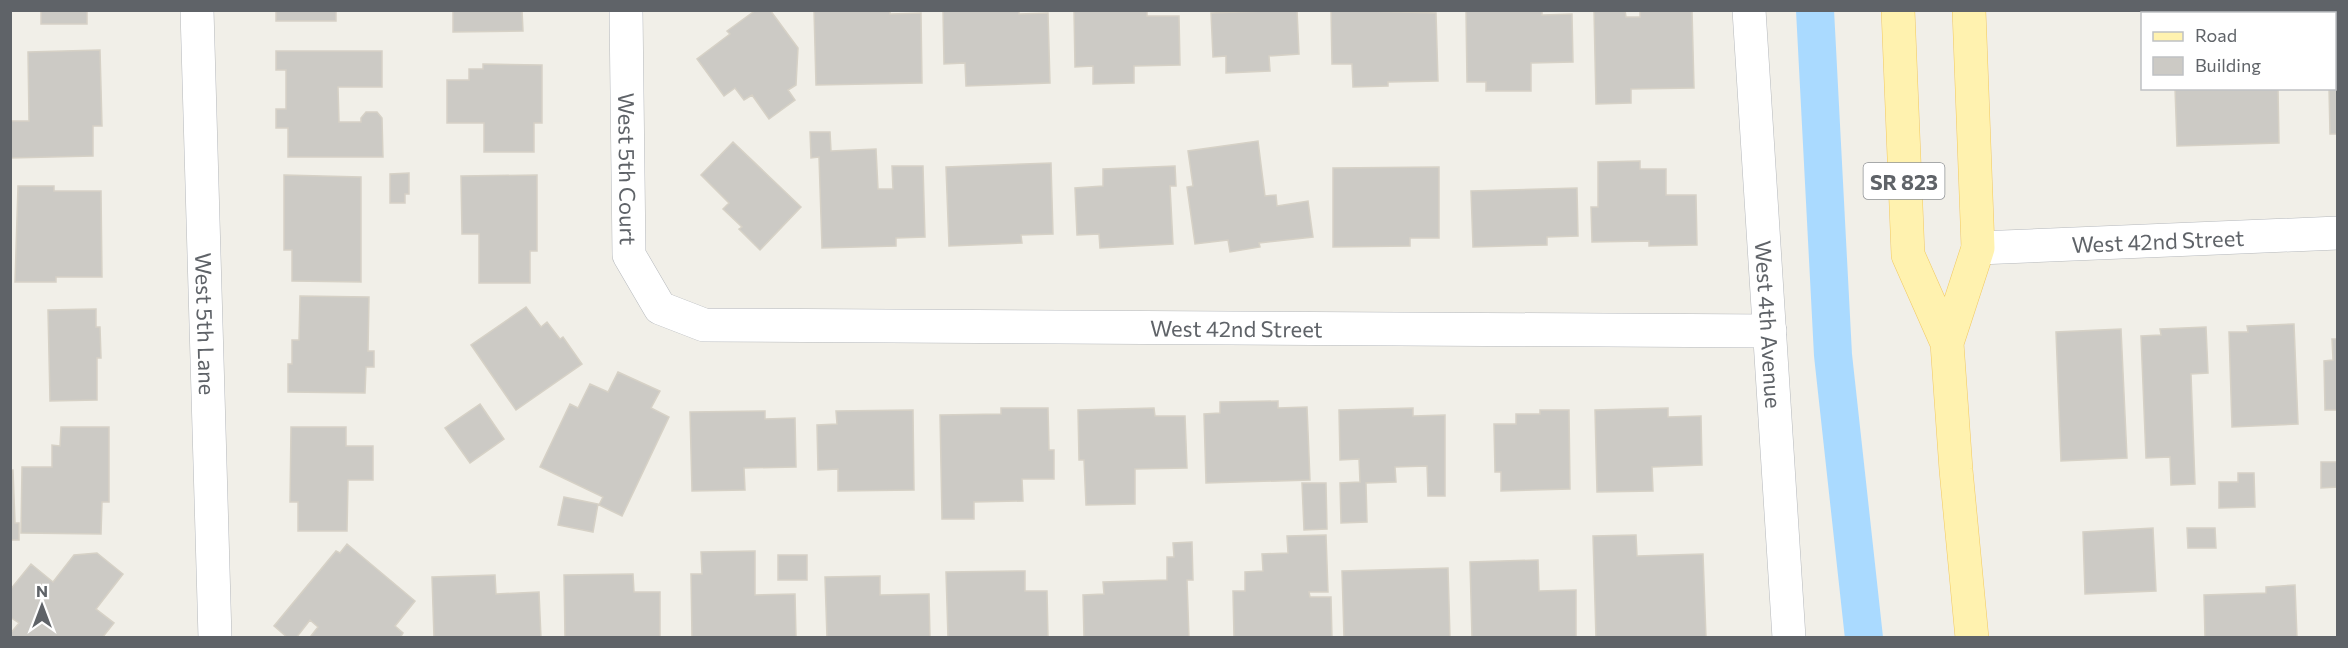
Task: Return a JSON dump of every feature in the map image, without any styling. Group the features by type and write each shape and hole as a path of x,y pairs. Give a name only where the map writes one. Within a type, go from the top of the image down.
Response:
{"main road":[{"name":"SR 823","path":"1898,10 1908,255 1947,343 1972,638"},
{"name":"SR 823","path":"1947,343 1978,248 1969,10"}],"street":[{"name":"West 5th Lane","path":"197,10 215,638"},
{"name":"West 5th Court","path":"626,10 629,255 660,308 704,325"},
{"name":"West 4th Avenue","path":"1749,10 1789,638"},
{"name":"West 42nd Street","path":"1978,248 2337,233"},
{"name":"West 42nd Street","path":"704,325 1770,331"}],"building":[{"path":"41,10 87,10 87,24 41,24"},
{"path":"276,10 336,10 336,21 276,21"},
{"path":"453,10 522,10 523,31 453,32"},
{"path":"756,10 770,10 798,48 796,85 788,90 795,100 769,119 752,95 744,100 735,88 724,96 697,59 730,34 727,31"},
{"path":"814,10 890,10 890,14 921,13 922,83 816,85"},
{"path":"943,10 1019,10 1019,14 1048,13 1050,83 966,86 965,63 944,64"},
{"path":"1147,10 1147,16 1179,16 1180,65 1134,66 1134,83 1093,84 1093,66 1075,67 1074,11"},
{"path":"1297,10 1299,54 1269,56 1270,71 1226,73 1226,56 1213,57 1211,13"},
{"path":"1331,10 1436,13 1438,81 1388,82 1388,86 1353,87 1352,64 1332,64"},
{"path":"1466,10 1542,10 1542,15 1572,14 1573,62 1531,63 1531,91 1486,91 1486,82 1467,82"},
{"path":"1594,10 1625,10 1626,17 1640,17 1640,10 1692,10 1694,88 1631,89 1631,103 1596,104"},
{"path":"2238,10 2283,10 2283,12 2238,12"},
{"path":"2336,34 2338,34 2338,134 2330,134 2329,90 2336,90"},
{"path":"100,50 102,126 93,126 93,156 10,158 10,121 29,121 28,52"},
{"path":"276,51 382,51 382,87 338,87 339,122 361,122 366,112 377,112 382,118 383,157 288,157 288,128 276,128 276,109 286,109 286,70 276,70"},
{"path":"483,64 542,65 542,123 534,123 534,152 484,152 484,123 447,123 447,80 469,80 469,69 483,69"},
{"path":"2175,90 2278,90 2279,143 2177,146"},
{"path":"810,132 830,132 831,151 876,149 878,189 893,189 892,166 923,166 925,237 896,238 896,246 822,248 819,157 811,158"},
{"path":"1258,141 1265,196 1276,195 1277,206 1308,201 1313,237 1259,243 1260,247 1230,252 1228,240 1195,244 1187,187 1193,186 1188,151"},
{"path":"733,142 801,207 760,250 739,229 742,227 723,209 729,203 701,175"},
{"path":"1640,161 1640,169 1666,169 1666,195 1696,195 1697,245 1649,246 1649,241 1592,242 1591,207 1598,207 1598,162"},
{"path":"1051,163 1053,234 1021,235 1022,243 949,246 946,167"},
{"path":"1175,166 1176,186 1170,186 1173,244 1100,248 1099,234 1077,235 1075,188 1103,186 1103,169"},
{"path":"1439,167 1439,238 1410,238 1410,246 1333,247 1333,168"},
{"path":"409,173 409,194 405,194 405,203 390,203 390,174"},
{"path":"284,175 361,177 361,282 292,281 292,250 284,250"},
{"path":"537,175 537,251 530,251 530,283 479,283 479,234 462,234 461,176"},
{"path":"18,186 54,186 54,191 101,191 102,277 56,277 56,282 15,282"},
{"path":"1577,188 1578,236 1547,237 1547,245 1473,247 1471,191"},
{"path":"300,296 369,297 368,351 374,351 374,367 366,367 365,393 288,392 288,364 292,364 292,340 299,340"},
{"path":"526,307 541,327 547,322 560,339 563,337 582,364 516,410 471,345"},
{"path":"96,309 96,327 100,327 101,358 97,358 97,400 50,401 48,310"},
{"path":"2294,324 2298,424 2232,427 2229,332 2248,332 2247,326"},
{"path":"2206,327 2208,373 2191,374 2195,484 2171,485 2170,457 2146,458 2141,336 2161,335 2160,329"},
{"path":"2121,329 2127,458 2061,461 2056,332"},
{"path":"2332,339 2338,339 2338,410 2325,410 2324,361 2333,360"},
{"path":"618,372 660,391 651,408 669,417 622,516 599,505 603,497 540,467 570,404 578,408 590,384 608,392"},
{"path":"1278,401 1278,408 1307,407 1310,480 1206,483 1204,414 1220,413 1220,402"},
{"path":"480,404 504,439 470,463 445,428"},
{"path":"1001,408 1048,408 1049,450 1054,450 1054,479 1022,479 1023,501 974,502 974,519 942,519 940,415 1001,414"},
{"path":"1154,408 1155,416 1185,416 1187,468 1135,469 1135,504 1086,505 1084,460 1079,460 1078,410"},
{"path":"1413,408 1413,416 1445,415 1445,496 1428,496 1427,466 1395,467 1396,482 1366,483 1367,522 1341,523 1340,483 1360,482 1359,459 1340,460 1339,410"},
{"path":"1668,408 1668,417 1701,416 1702,465 1652,467 1653,491 1597,492 1595,410"},
{"path":"913,410 914,490 838,491 838,469 818,470 817,425 837,424 836,411"},
{"path":"1540,410 1569,410 1570,489 1501,491 1501,472 1495,472 1494,424 1516,424 1516,414 1540,414"},
{"path":"765,411 765,419 795,418 796,467 744,468 745,490 692,491 690,412"},
{"path":"61,427 109,427 109,502 102,502 101,534 21,533 22,467 52,467 52,445 60,446"},
{"path":"291,427 346,427 346,446 373,446 373,480 348,480 347,531 298,531 298,502 290,502"},
{"path":"2321,462 2338,462 2338,487 2321,488"},
{"path":"10,470 13,470 15,523 19,523 19,540 10,540"},
{"path":"2238,473 2254,473 2255,507 2219,508 2219,482 2238,482"},
{"path":"1302,483 1326,483 1327,529 1304,530"},
{"path":"564,497 598,504 593,532 558,525"},
{"path":"2153,528 2156,591 2085,594 2083,532"},
{"path":"2187,528 2215,528 2216,548 2188,548"},
{"path":"1326,535 1328,592 1309,592 1310,597 1331,597 1332,638 1234,638 1233,591 1245,591 1245,572 1263,571 1262,554 1288,553 1287,536"},
{"path":"1636,535 1637,556 1703,554 1706,638 1596,638 1593,536"},
{"path":"1192,542 1193,580 1187,580 1189,638 1084,638 1083,595 1104,594 1103,582 1167,580 1167,557 1174,557 1173,543"},
{"path":"347,544 415,601 395,626 403,633 400,638 313,638 311,636 318,627 310,620 296,638 288,638 274,626 336,551 340,553"},
{"path":"755,551 755,595 795,594 796,638 692,638 691,574 702,574 701,552"},
{"path":"97,553 123,574 96,609 114,623 102,638 10,638 10,634 19,623 10,617 10,590 31,564 53,582 74,555"},
{"path":"778,555 807,555 807,580 778,580"},
{"path":"1538,560 1539,591 1576,590 1576,638 1472,638 1470,562"},
{"path":"1448,568 1450,638 1344,638 1342,571"},
{"path":"1025,571 1025,591 1047,591 1048,638 948,638 946,572"},
{"path":"633,574 634,592 660,592 660,638 565,638 564,575"},
{"path":"495,575 496,594 539,592 541,638 434,638 432,577"},
{"path":"880,576 880,595 929,594 930,638 827,638 825,577"},
{"path":"2295,585 2297,638 2205,638 2204,595 2266,593 2266,587"}],"waterway":[{"path":"1815,10 1833,355 1864,638"}]}
